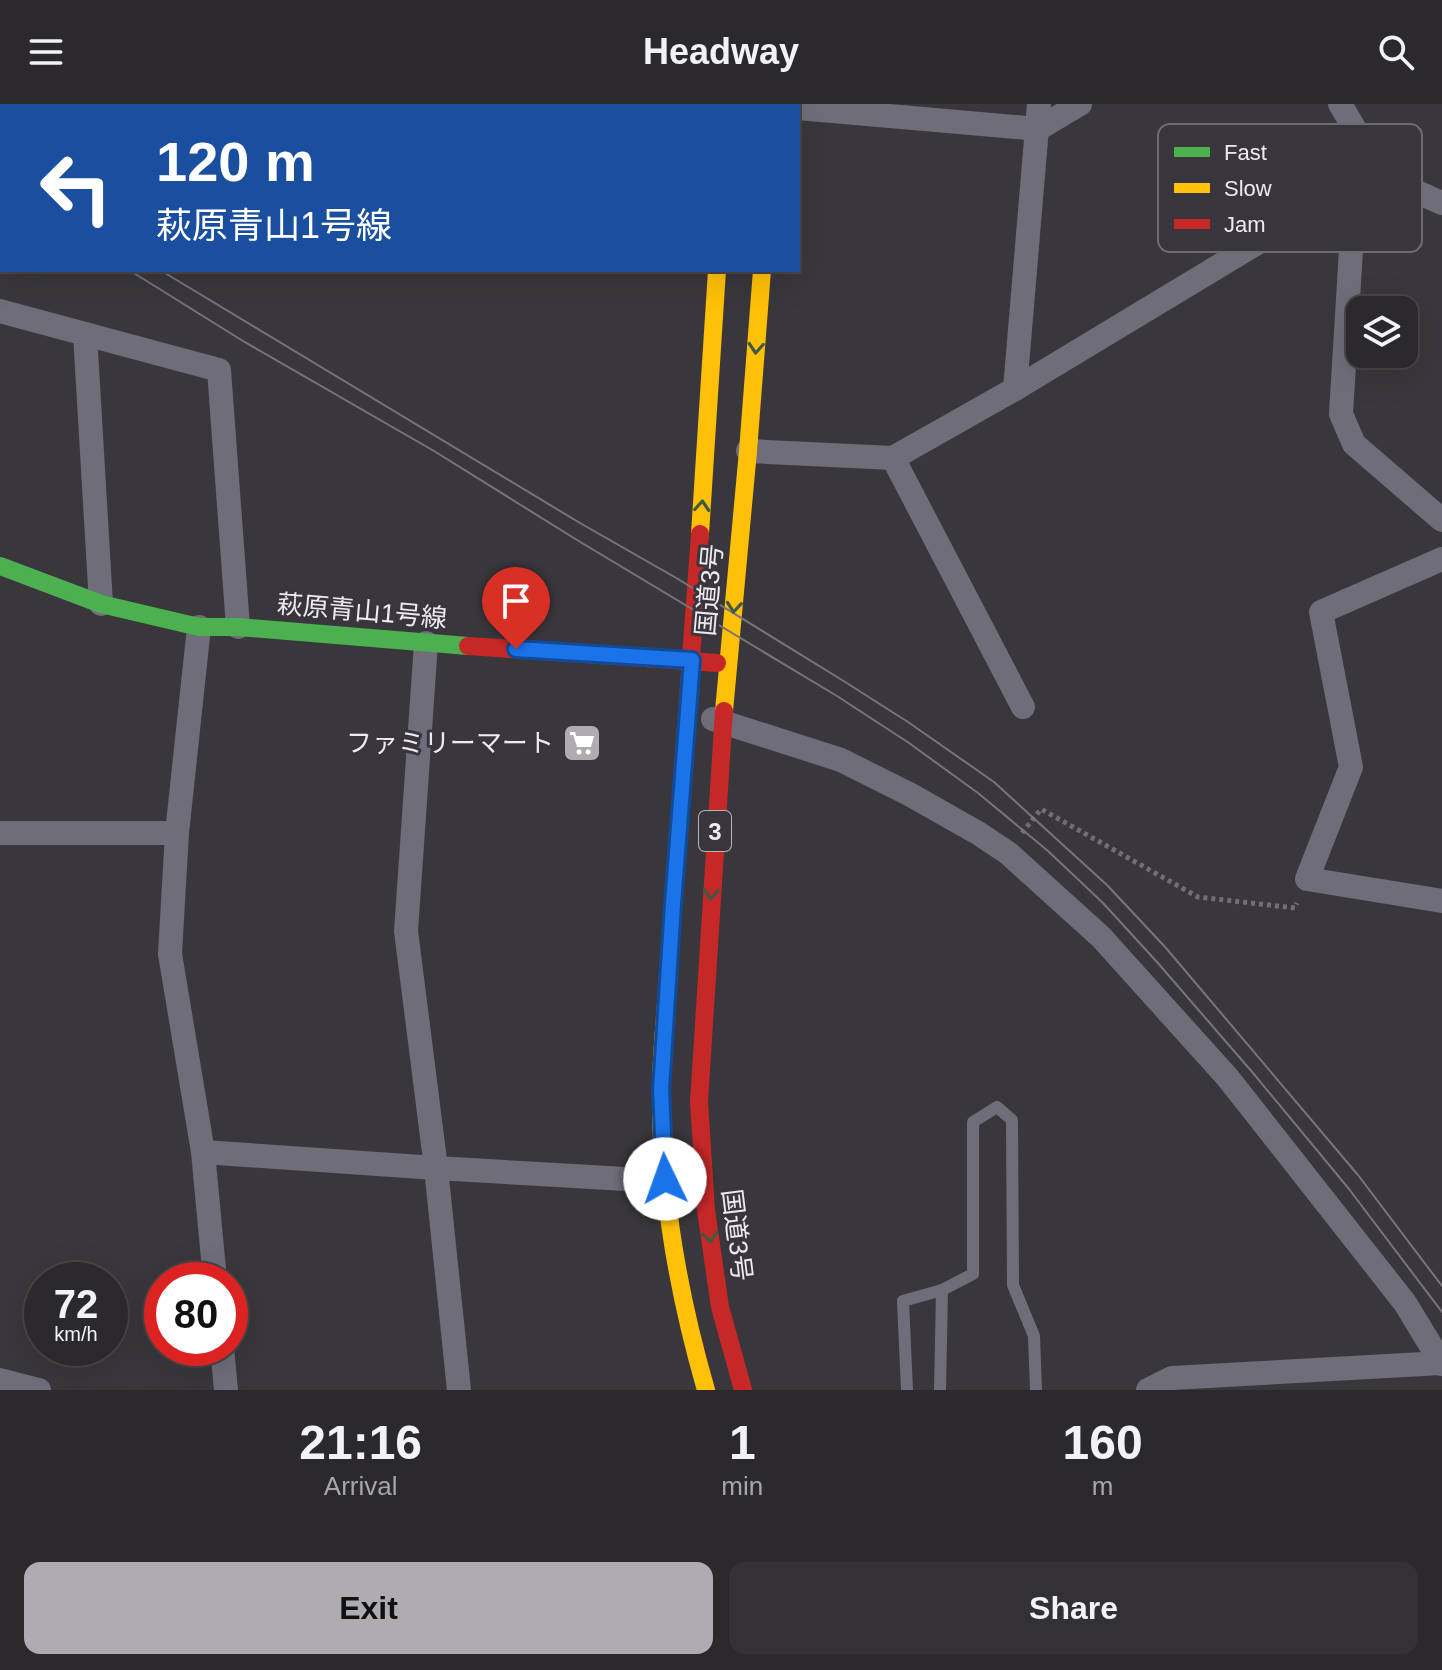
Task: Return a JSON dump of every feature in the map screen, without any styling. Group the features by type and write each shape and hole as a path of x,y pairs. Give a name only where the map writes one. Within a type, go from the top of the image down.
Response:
{"main road":[{"name":"国道3号","path":"706,1390 690,1334 675,1256 665,1179 661,1090 717,272"},
{"name":"国道3号","path":"743,1390 720,1307 708,1224 699,1102 723,722 762,272"},
{"name":"萩原青山1号線","path":"0,566 101,604 199,627 238,627 728,664"}],"street":[{"path":"1015,389 1039,104"},
{"path":"800,108 1038,129 1080,104"},
{"path":"1340,104 1352,124"},
{"path":"1422,194 1442,203"},
{"path":"748,451 893,458 1015,389 1242,252"},
{"path":"1351,252 1341,414 1354,444 1442,520"},
{"path":"0,311 219,370 238,627"},
{"path":"85,334 101,604"},
{"path":"893,458 1023,707"},
{"path":"1442,559 1321,612 1351,767 1307,879 1442,901"},
{"path":"199,627 177,833 170,954 203,1152 213,1262"},
{"path":"426,643 406,931 436,1168 459,1390"},
{"path":"687,713 841,760 909,794 1008,853 1101,937 1228,1078 1405,1303 1442,1363 1172,1378 1148,1390"},
{"path":"0,833 177,833"},
{"path":"203,1152 665,1179"},
{"path":"224,1366 226,1390"},
{"path":"0,1380 39,1390"}],"lane":[{"path":"907,1390 903,1301 942,1290 973,1274 973,1122 997,1107 1012,1120 1013,1285 1034,1336 1036,1390"},
{"path":"940,1390 942,1290"}],"path":[{"path":"1008,853 1041,809 1198,897 1295,908 1307,879"}],"tram line":[{"path":"132,272 837,696 978,793 1048,851 1103,903 1157,962 1349,1189 1442,1312"},
{"path":"163,272 678,579 908,722 994,782 1107,885 1166,948 1358,1175 1442,1286"}],"traffic: fast":[{"path":"0,566 101,604 199,627 238,627 468,646"}],"traffic: slow":[{"path":"700,534 717,272"},
{"path":"724,711 762,272"},
{"path":"668,974 661,1075 661,1128 667,1204 679,1279 706,1390"}],"traffic: jam":[{"path":"668,974 700,534"},
{"path":"468,646 717,663"},
{"path":"724,711 699,1102 706,1210 720,1307 743,1390"}],"place":[{"name":"ファミリーマート","path":"582,743"}],"route":[{"path":"516,649 692,660 661,1090 665,1179"}]}
